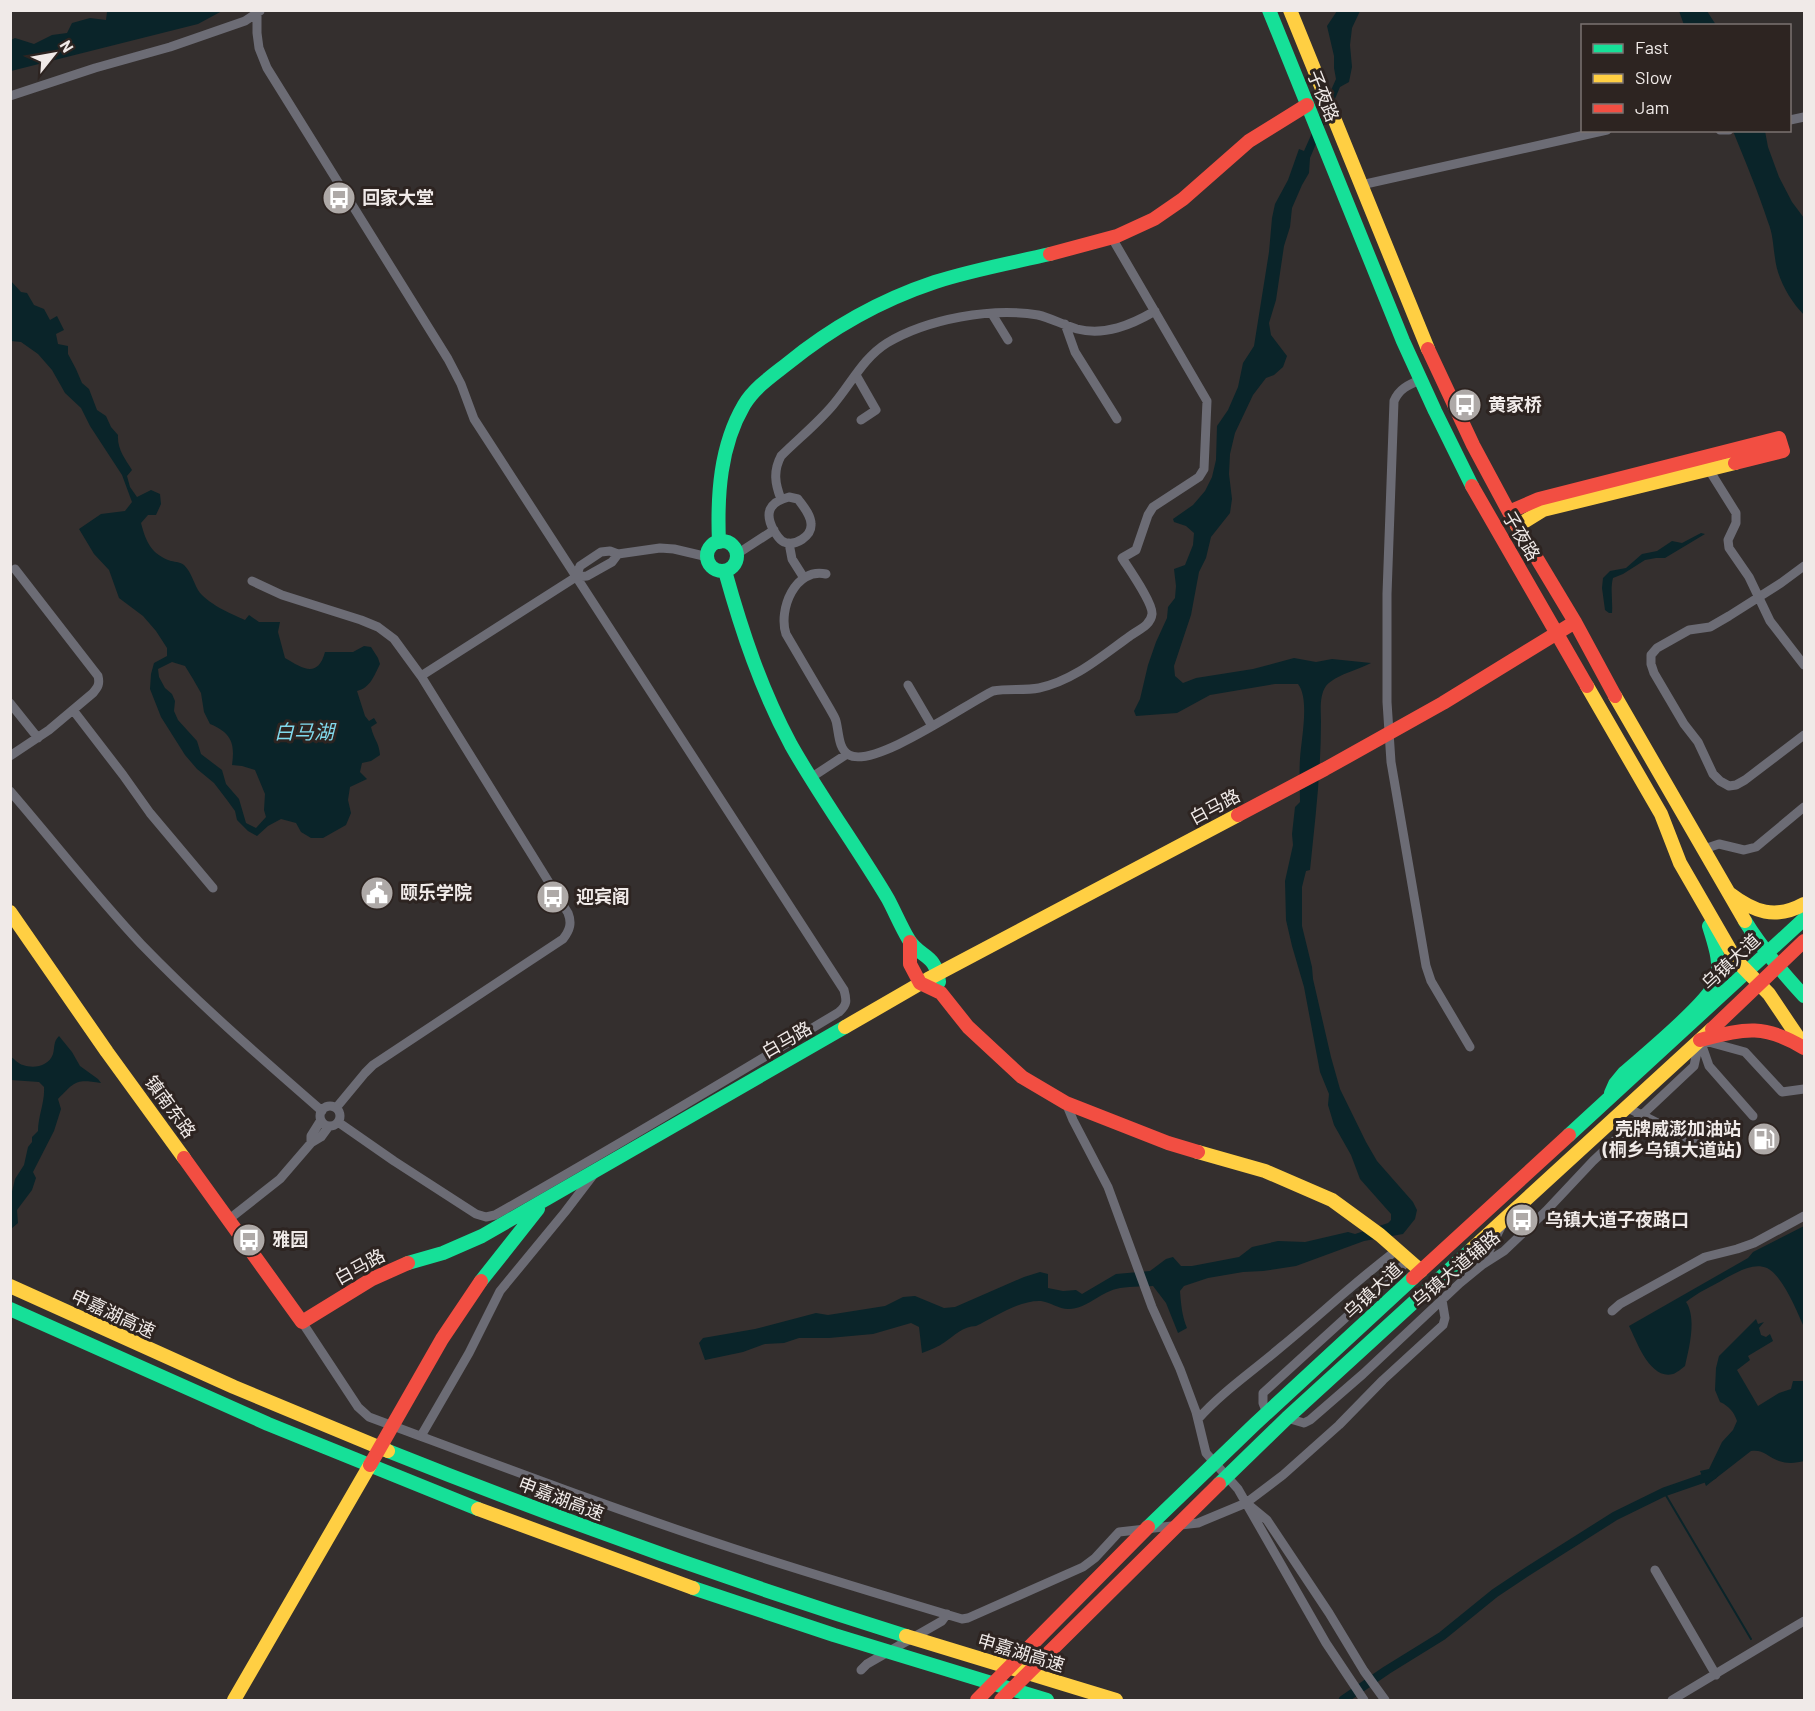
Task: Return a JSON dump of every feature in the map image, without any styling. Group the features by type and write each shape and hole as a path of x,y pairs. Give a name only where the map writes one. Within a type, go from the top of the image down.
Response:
{"main road":[{"name":"子夜路","path":"1269,10 1420,380 1478,498 1660,814 1680,863 1736,960 1777,1005 1804,1047"},
{"name":"子夜路","path":"1290,10 1445,388 1509,513 1575,622 1623,711 1729,893 1767,954 1804,996"},
{"path":"718,542 719,486 725,450 745,403 760,387 821,338 853,319 914,291 957,276 1112,238 1140,226 1170,209 1275,122 1307,105"},
{"path":"1353,219 1372,211"},
{"path":"1517,526 1543,510 1781,445"},
{"path":"1509,513 1539,499 1705,464"},
{"path":"718,542 728,543 737,554 733,566 725,571 711,566 708,557 710,548 718,542"},
{"path":"725,571 743,635 762,684 792,746 888,900 910,942 932,960 938,973 941,993"},
{"name":"白马路","path":"302,1322 372,1279 399,1266 443,1253 482,1236 938,973 1388,734 1575,622"},
{"path":"1729,893 1747,906 1766,913 1786,912 1804,904"},
{"path":"1609,1097 1615,1084 1624,1073 1713,988 1717,979 1718,958 1701,901"},
{"name":"镇南东路","path":"10,912 107,1052 302,1322"},
{"name":"乌镇大道","path":"977,1701 1130,1544 1255,1424 1804,919"},
{"name":"乌镇大道","path":"1001,1701 1149,1552 1287,1418 1700,1040 1804,941"},
{"path":"910,942 910,964 920,983 941,993 968,1027 1022,1077 1066,1103 1168,1143 1265,1171 1332,1200 1365,1223 1421,1271"},
{"path":"1700,1040 1739,1030 1767,1030 1779,1033 1804,1047"},
{"path":"1580,1124 1592,1138"},
{"path":"234,1701 457,1316 486,1273 545,1200"},
{"name":"申嘉湖高速","path":"10,1286 164,1357 368,1444 592,1530 741,1584 1116,1701"},
{"name":"申嘉湖高速","path":"10,1308 169,1381 366,1465 542,1533 875,1649 1047,1701"}],"street":[{"path":"10,96 95,68 170,47 245,21 259,12"},
{"path":"10,791 141,944 328,1120 466,1209 486,1217 495,1215 615,1146 796,1038 845,1006 847,1000 844,990 474,419 461,384 448,359 267,68 258,41 259,12"},
{"path":"1361,185 1598,132"},
{"path":"826,574 819,573 804,578 790,596 783,624 786,634 836,720 842,748 854,757 866,756 897,746 993,691 1006,688 1038,688 1066,679 1104,656 1151,620 1152,611 1149,603 1122,558 1136,550 1152,507 1199,477 1204,469 1208,410 1207,401 1112,238"},
{"path":"781,500 774,476 776,464 781,456 823,416 873,354 901,336 943,321 1017,313 1039,315 1078,329 1111,330 1135,322 1155,311"},
{"path":"992,314 1008,340"},
{"path":"1065,324 1075,352 1117,419"},
{"path":"856,375 876,410 861,420"},
{"path":"1420,380 1397,393 1393,412 1387,594 1388,734 1426,966 1431,981 1470,1047"},
{"path":"1705,464 1736,513 1736,523 1728,540 1729,548 1749,578 1770,621 1804,665"},
{"path":"789,497 798,500 811,521 811,528 807,535 798,542 783,542 768,521 768,513 773,505 781,500 789,497"},
{"path":"737,554 774,530"},
{"path":"789,543 792,559 804,578"},
{"path":"576,577 580,566 601,552 610,551 618,554 660,548 708,557"},
{"path":"420,676 576,577 587,576 612,562 618,554"},
{"path":"592,558 599,569"},
{"path":"1804,566 1710,627 1696,627 1689,630 1657,648 1651,655 1651,664 1684,724 1698,742 1713,774 1729,786 1745,780 1804,735"},
{"path":"10,756 38,738 98,688 98,676 15,569"},
{"path":"252,581 282,595 346,614 378,627 394,639 420,676 562,902 571,920 568,933 563,939 373,1065 336,1108"},
{"path":"908,685 932,726"},
{"path":"10,703 38,738"},
{"path":"73,710 146,807 213,888"},
{"path":"812,777 847,754"},
{"path":"1704,849 1719,844 1749,850 1756,847 1804,807"},
{"path":"1700,1040 1745,1052 1782,1092 1804,1089"},
{"path":"1700,1040 1709,1066 1753,1116"},
{"name":"乌镇大道辅路","path":"1287,1418 1304,1423 1310,1420 1482,1265 1504,1251 1546,1211 1568,1186 1694,1066 1700,1040"},
{"path":"1066,1103 1108,1186 1152,1307 1180,1369 1198,1419 1206,1454 1238,1489 1326,1643 1364,1701"},
{"path":"228,1220 280,1179 311,1143 311,1136 328,1120 340,1113 336,1108 327,1106 328,1120"},
{"path":"1626,1107 1711,1150"},
{"path":"422,1437 469,1353 500,1291 595,1172"},
{"path":"1612,1311 1620,1304 1704,1257 1754,1243 1804,1216"},
{"path":"1482,1265 1505,1218"},
{"path":"1198,1419 1227,1391 1396,1249"},
{"path":"1267,1413 1263,1403 1263,1394 1409,1260"},
{"path":"302,1322 363,1412 369,1417 558,1488 731,1548 947,1614 968,1618 1077,1571 1095,1558 1119,1532 1198,1523 1246,1503 1323,1440 1383,1380 1443,1325 1445,1318 1442,1300"},
{"path":"1246,1503 1267,1520 1383,1697"},
{"path":"1655,1570 1716,1675"},
{"path":"861,1670 867,1664 942,1621 947,1614"},
{"path":"1672,1701 1804,1621"}],"water":[{"path":"222,11 198,24 11,71 11,40 15,38 34,44 52,35 67,33 72,23 90,18 106,20 107,12"},
{"path":"1337,11 1360,11 1352,28 1350,45 1352,67 1349,82 1340,87 1310,158 1309,173 1292,208 1276,300 1269,323 1271,335 1287,356 1283,367 1274,375 1266,378 1253,395 1235,433 1230,454 1229,474 1232,499 1230,513 1211,537 1206,558 1199,572 1191,615 1174,666 1175,676 1183,683 1196,678 1253,669 1294,658 1316,662 1332,659 1371,663 1330,682 1322,694 1317,796 1310,870 1306,871 1302,887 1302,926 1340,1089 1377,1161 1413,1202 1417,1210 1415,1219 1403,1234 1364,1241 1296,1266 1208,1278 1184,1286 1180,1291 1187,1328 1178,1333 1166,1303 1153,1286 1129,1287 1110,1291 1074,1309 1065,1309 1041,1301 1024,1303 976,1326 963,1329 940,1345 922,1353 919,1327 911,1323 873,1334 799,1338 784,1343 765,1344 743,1352 705,1360 699,1343 703,1338 755,1329 816,1313 828,1315 885,1306 903,1297 915,1296 944,1308 955,1307 1040,1272 1048,1274 1048,1288 1063,1291 1076,1290 1082,1294 1116,1274 1150,1271 1166,1259 1173,1257 1181,1266 1192,1266 1239,1257 1252,1247 1278,1241 1305,1242 1348,1232 1355,1234 1391,1220 1391,1214 1360,1179 1351,1155 1334,1125 1328,1105 1329,1094 1320,1072 1304,987 1286,920 1285,881 1293,845 1295,807 1300,802 1300,764 1304,720 1302,691 1298,684 1275,684 1210,695 1177,713 1136,716 1134,711 1140,699 1156,642 1167,618 1168,607 1175,598 1174,569 1185,565 1193,545 1194,533 1186,526 1174,522 1173,519 1193,505 1205,491 1212,477 1216,460 1217,426 1228,410 1238,387 1243,363 1254,346 1275,204 1288,180 1299,149 1304,151 1336,79 1334,56 1327,26"},
{"path":"1679,11 1707,11 1715,24 1684,24"},
{"path":"1733,132 1765,132 1779,177 1792,202 1804,218 1804,315 1781,281 1776,266 1770,226"},
{"name":"白马湖","path":"10,280 21,292 27,293 34,305 44,309 50,320 57,316 64,330 56,334 58,344 68,346 68,354 82,383 89,389 97,410 106,416 118,435 120,449 132,470 127,476 130,487 137,497 151,490 160,494 161,504 156,515 148,515 141,523 147,542 159,555 184,565 202,595 219,608 245,620 249,615 259,622 280,622 278,632 285,658 304,668 314,668 318,665 325,652 353,652 364,646 371,647 380,664 374,677 357,691 365,716 369,721 374,718 377,723 371,727 380,755 371,761 362,763 360,772 367,779 350,787 348,800 351,813 346,825 323,838 311,838 301,832 296,823 281,819 268,826 257,836 237,820 235,811 214,783 185,755 161,717 150,689 154,663 167,656 167,648 143,616 119,598 109,570 94,554 79,529 101,514 125,511 132,502 122,475 81,408 65,393 52,370 38,354 21,342 11,341","holes":["172,662 185,666 201,693 204,712 210,724 223,731 230,740 233,751 232,765 255,770 265,794 266,817 256,828 246,823 239,799 226,784 222,770 201,754 197,741 178,720 174,711 175,701 172,694 165,688 159,677 158,669"]},
{"path":"1701,533 1705,534 1665,558 1645,560 1613,578 1612,613 1605,610 1603,578 1610,571 1626,568 1642,554 1657,551 1672,541 1682,543"},
{"path":"59,1036 80,1066 101,1083 86,1081 76,1083 58,1099 61,1109 54,1131 33,1172 36,1178 32,1190 17,1210 18,1223 11,1229 11,1196 15,1179 24,1165 32,1137 38,1131 44,1087 39,1082 11,1080 11,1057 27,1066 45,1064 53,1054 55,1042"},
{"path":"1804,1226 1804,1327 1779,1278 1762,1266 1751,1267 1726,1278 1686,1302 1692,1325 1685,1366 1675,1373 1665,1374 1651,1366 1640,1350 1629,1326 1748,1258 1753,1252"},
{"path":"1756,1319 1758,1324 1764,1322 1759,1328 1761,1335 1766,1337 1770,1334 1773,1341 1748,1356 1750,1360 1737,1370 1758,1406 1779,1393 1791,1389 1793,1381 1804,1381 1804,1461 1782,1462 1762,1452 1751,1451 1706,1486 1700,1471 1709,1469 1722,1442 1733,1430 1737,1421 1731,1410 1720,1402 1715,1390 1719,1356"}],"waterway":[{"path":"1343,1700 1442,1636 1495,1593 1615,1516 1664,1492 1713,1475"},
{"path":"1664,1492 1751,1639"}],"traffic: fast":[{"path":"1269,10 1403,341 1472,486"},
{"path":"719,542 720,489 725,454 744,405 764,382 839,327 895,297 977,270 1050,254"},
{"path":"722,541 732,546 737,556 732,566 722,571 712,566 707,556 712,546 722,541"},
{"path":"725,571 753,660 770,703 791,745 888,899 909,940 935,966 939,982"},
{"path":"1569,1135 1804,919"},
{"path":"1745,921 1758,941 1804,996"},
{"path":"1611,1093 1624,1073 1689,1015 1711,990 1716,981 1718,967 1717,953 1709,926"},
{"path":"408,1263 443,1253 482,1236 845,1027"},
{"path":"481,1281 538,1209"},
{"path":"1219,1484 1287,1418 1472,1249"},
{"path":"1148,1527 1413,1278"},
{"path":"10,1309 268,1424 478,1509"},
{"path":"388,1451 645,1548 906,1636"},
{"path":"693,1588 834,1635 1047,1700"}],"traffic: slow":[{"path":"1290,10 1428,349"},
{"path":"1517,526 1543,510 1735,463"},
{"path":"1587,686 1661,814 1680,863 1736,960 1769,994 1804,1046"},
{"path":"1615,696 1745,921"},
{"path":"845,1027 928,979 1238,815"},
{"path":"1729,893 1747,905 1765,912 1784,912 1804,904"},
{"path":"10,912 184,1158"},
{"path":"1472,1249 1712,1029"},
{"path":"1198,1152 1265,1171 1332,1200 1380,1235 1421,1271"},
{"path":"10,1286 234,1387 388,1451"},
{"path":"234,1700 370,1465"},
{"path":"478,1509 693,1588"},
{"path":"906,1636 1116,1700"}],"traffic: jam":[{"path":"1050,254 1117,236 1154,219 1183,199 1249,141 1307,105"},
{"path":"1428,349 1473,445 1509,512 1575,622 1615,696"},
{"path":"1509,512 1539,499 1779,438 1783,451 1735,463"},
{"path":"1472,486 1587,686"},
{"path":"1238,815 1443,703 1575,622"},
{"path":"1712,1029 1804,941"},
{"path":"910,942 910,964 920,983 941,993 968,1027 1022,1077 1066,1103 1168,1143 1198,1152"},
{"path":"1700,1040 1729,1033 1753,1031 1777,1035 1804,1048"},
{"path":"1413,1278 1569,1135"},
{"path":"184,1158 302,1322 372,1279 408,1263"},
{"path":"370,1465 442,1339 481,1281"},
{"path":"1001,1700 1219,1484"},
{"path":"977,1700 1148,1527"}],"place":[{"name":"回家大堂","path":"339,198"},
{"name":"黄家桥","path":"1465,405"},
{"name":"颐乐学院","path":"377,893"},
{"name":"迎宾阁","path":"553,897"},
{"name":"壳牌威澎加油站 (桐乡乌镇大道站)","path":"1764,1139"},
{"name":"乌镇大道子夜路口","path":"1522,1220"},
{"name":"雅园","path":"249,1240"}]}
